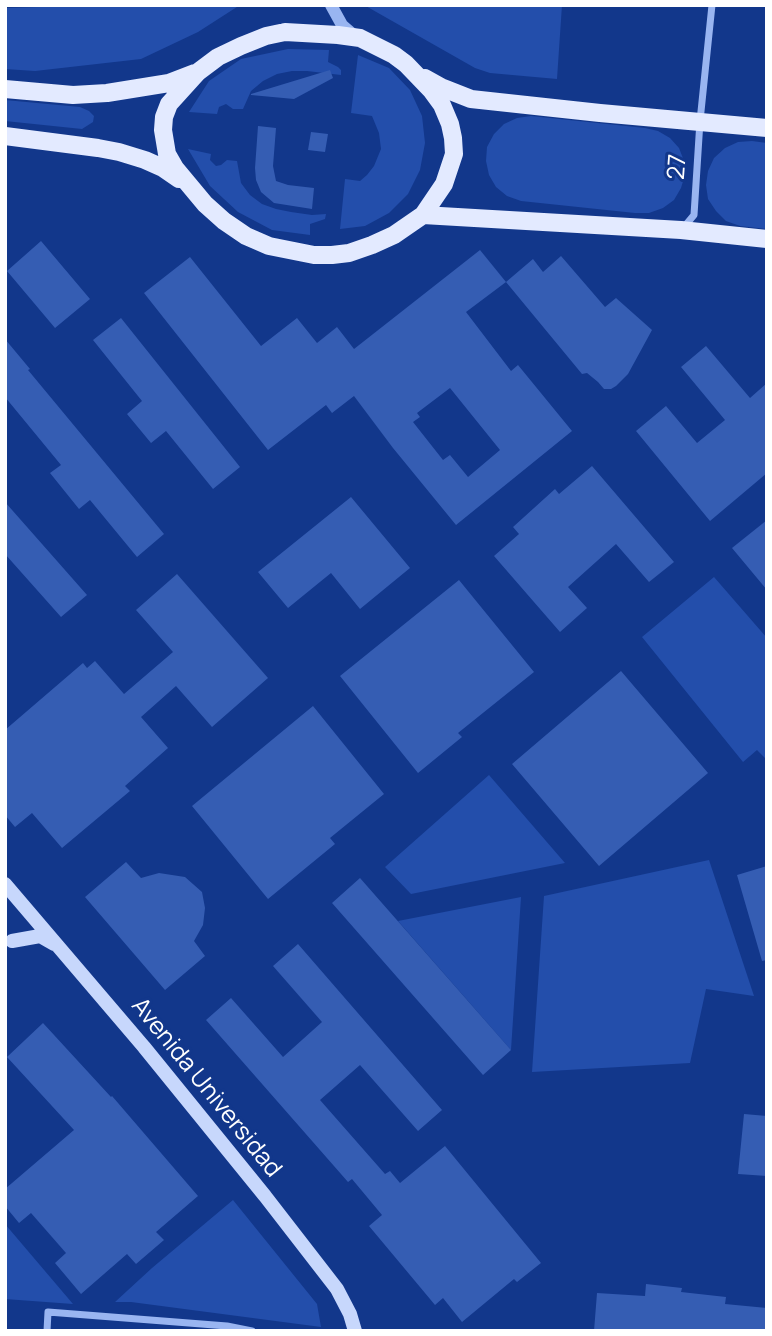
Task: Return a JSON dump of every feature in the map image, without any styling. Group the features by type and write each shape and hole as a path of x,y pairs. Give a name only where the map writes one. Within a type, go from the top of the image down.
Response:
{"main road":[{"path":"285,32 356,37 394,55 413,71 442,105 450,124 454,154 444,184 423,215 394,235 349,253 314,255 269,246 246,236 223,221 205,204 167,154 163,130 169,104 198,72 218,57 266,36 285,32"},
{"path":"413,71 443,88 471,99 767,128"},
{"path":"5,89 74,95 107,93 169,83 198,72"},
{"path":"5,136 120,152 163,168 191,188"},
{"path":"423,215 681,230 767,239"},
{"name":"Avenida Universidad","path":"5,884 144,1047 265,1196 337,1289 356,1331"},
{"path":"9,944 37,921"},
{"path":"9,944 40,936 59,947"}],"street":[{"path":"331,5 342,26 356,37"},
{"name":"27","path":"703,233 694,215 712,5"},
{"name":"27","path":"681,230 694,215"},
{"path":"47,1331 48,1312 252,1331"}],"shaded area":[{"path":"240,5 198,32 141,59 35,71 5,69 5,8"},
{"path":"364,5 562,5 557,79 490,73 475,68"},
{"path":"288,49 329,50 328,62 341,70 341,75 307,71 277,74 251,91 243,109 233,109 226,104 219,107 217,114 189,112 209,81 241,59"},
{"path":"358,55 389,68 410,90 422,116 425,143 420,170 408,194 389,213 365,226 340,229 345,179 360,181 374,166 381,149 379,133 372,116 351,113"},
{"path":"5,100 80,107 94,116 93,122 82,129 5,121"},
{"path":"531,116 658,131 670,138 679,148 684,161 681,188 674,200 649,213 521,201 507,196 496,187 489,175 487,147 504,124"},
{"path":"738,142 767,143 767,229 740,226 726,221 708,199 708,171 714,158 725,148"},
{"path":"188,149 211,154 210,160 216,166 227,160 237,161 241,183 250,195 262,204 291,212 326,214 325,219 310,224 310,235 272,230 238,212 210,186"},
{"path":"714,577 767,638 767,760 757,750 743,762 642,637"},
{"path":"489,775 565,863 411,894 385,867"},
{"path":"709,860 754,996 706,989 690,1063 532,1072 544,896"},
{"path":"521,897 511,1050 398,921"},
{"path":"233,1200 317,1304 321,1327 115,1302 152,1268"},
{"path":"5,1224 73,1304 5,1299"}],"building":[{"path":"330,70 333,78 294,99 251,95 251,94"},
{"path":"258,126 276,128 273,166 276,181 314,188 312,209 274,203 261,192 255,168"},
{"path":"311,132 328,134 325,152 308,150"},
{"path":"41,241 90,299 55,328 7,271"},
{"path":"480,250 506,282 466,312 511,371 518,365 572,431 456,525 354,396 332,413 326,405 268,450 144,293 190,257 261,346 297,318 317,343 337,327 354,349","holes":["450,388 500,450 468,477 450,455 443,460 413,422 420,417 417,413"]},
{"path":"561,256 605,307 616,298 652,330 628,374 611,389 604,389 587,373 582,374 506,282 533,259 543,272"},
{"path":"121,318 240,467 213,489 166,431 151,443 127,414 142,401 93,340"},
{"path":"5,339 164,534 137,557 90,500 79,509 50,473 61,465 5,397"},
{"path":"706,346 750,398 767,383 767,473 710,521 636,431 666,406 697,443 725,420 681,367"},
{"path":"592,466 674,562 649,582 616,544 568,587 587,608 560,632 494,556 519,534 513,527 555,489 559,494"},
{"path":"351,497 410,568 360,609 331,573 288,608 258,572"},
{"path":"5,502 87,595 61,617 5,554"},
{"path":"767,520 767,590 732,548"},
{"path":"177,574 268,678 212,727 176,686 141,717 168,748 125,786 130,791 62,848 32,813 15,827 5,815 5,730 83,663 87,668 95,661 124,694 173,652 136,610"},
{"path":"459,580 534,672 458,733 462,737 418,773 340,676"},
{"path":"621,671 708,773 599,866 512,764"},
{"path":"313,706 384,794 330,838 335,844 268,899 192,806"},
{"path":"126,862 141,878 159,873 185,877 202,892 205,908 203,925 194,941 205,956 165,990 85,897"},
{"path":"767,866 767,960 762,961 737,875"},
{"path":"360,878 511,1050 483,1075 332,903"},
{"path":"298,944 442,1110 418,1131 360,1065 320,1100 385,1174 390,1171 400,1183 445,1146 541,1263 517,1282 514,1279 462,1322 443,1298 435,1305 369,1226 382,1215 352,1179 348,1182 206,1020 231,998 283,1057 322,1022 273,966"},
{"path":"43,1023 112,1096 198,1196 156,1232 164,1240 136,1264 127,1254 81,1294 55,1263 66,1253 31,1213 19,1223 5,1206 5,1189 74,1130 7,1057"},
{"path":"744,1114 767,1116 767,1176 738,1174"},
{"path":"646,1284 682,1288 681,1292 726,1297 725,1304 767,1308 767,1331 594,1331 597,1293 645,1296"}]}
